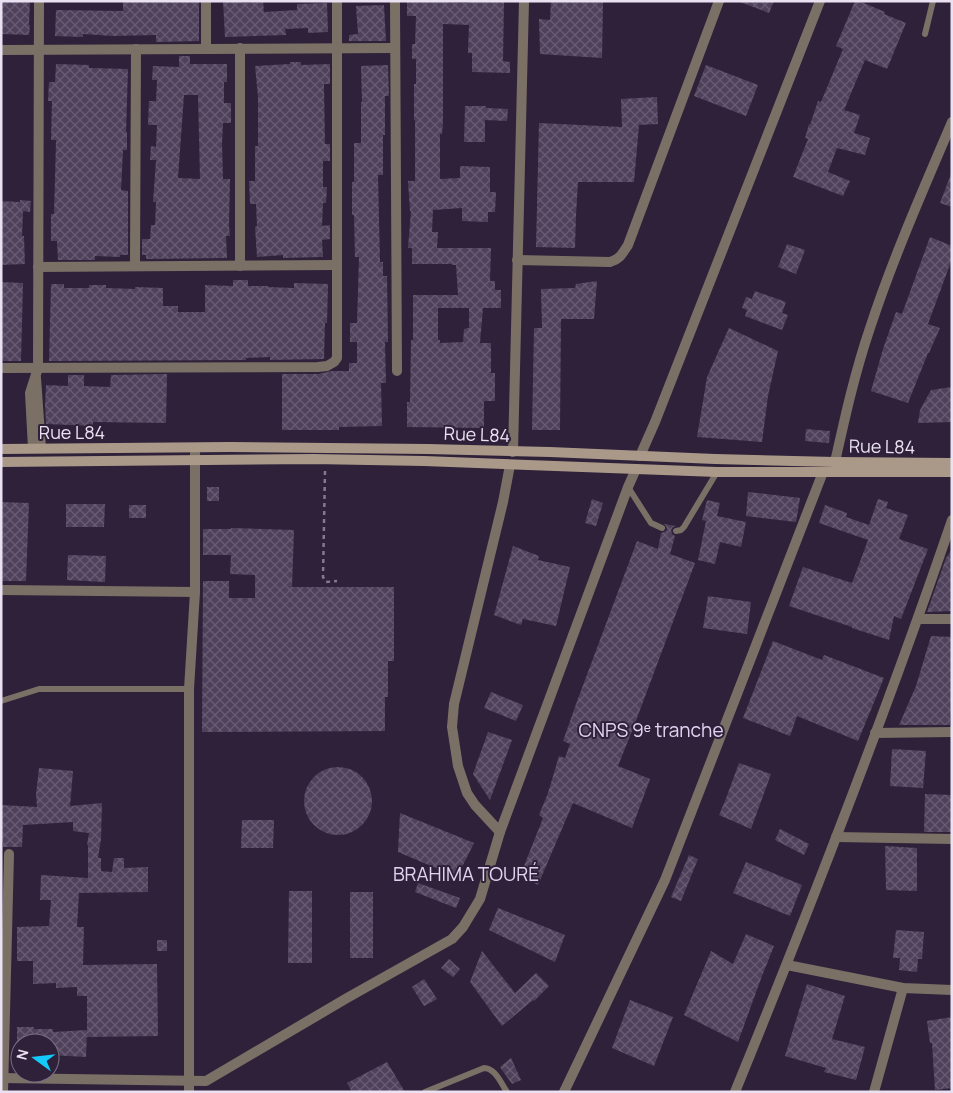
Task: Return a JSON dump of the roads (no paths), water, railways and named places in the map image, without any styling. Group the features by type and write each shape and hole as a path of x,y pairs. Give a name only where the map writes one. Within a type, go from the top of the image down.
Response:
{"street":[{"path":"37,448 39,1"},
{"path":"206,1 206,48"},
{"path":"1,368 37,371 318,367 328,366 334,362 337,358 337,1"},
{"path":"395,1 397,371"},
{"path":"513,452 524,1"},
{"path":"517,260 610,262 617,260 622,255 628,245 720,1"},
{"path":"640,456 820,1"},
{"path":"240,48 240,266"},
{"path":"1,50 395,48"},
{"path":"135,266 136,49"},
{"path":"835,462 869,329 896,257 952,122"},
{"path":"38,267 336,266"},
{"name":"Rue L84","path":"1,449 230,447 428,449 835,462 952,463"},
{"path":"189,1092 189,689 195,592 195,448"},
{"name":"Rue L84","path":"1,462 195,460 424,461 717,472 952,472"},
{"path":"500,832 475,805 467,793 458,766 452,727 454,704 503,502 510,465"},
{"path":"2,1078 206,1081 452,939 463,927 480,898 500,832 636,469"},
{"path":"564,1092 665,880 823,472"},
{"path":"735,1092 787,965 836,836 918,618 952,520"},
{"path":"1,590 195,592"},
{"path":"918,618 952,619"},
{"path":"875,732 952,732"},
{"path":"836,836 952,839"},
{"path":"3,1092 9,854"},
{"path":"787,965 903,988 952,990"},
{"path":"874,1092 903,988"}],"lane":[{"path":"924,34 934,1"},
{"path":"676,531 684,527 717,472"},
{"path":"628,487 651,523 662,528"},
{"path":"1,701 39,689 189,689"},
{"path":"425,1092 488,1068 492,1070 507,1092"}],"district":[{"name":"CNPS 9ᵉ tranche","path":"651,730"},
{"name":"BRAHIMA TOURÉ","path":"466,874"}]}
